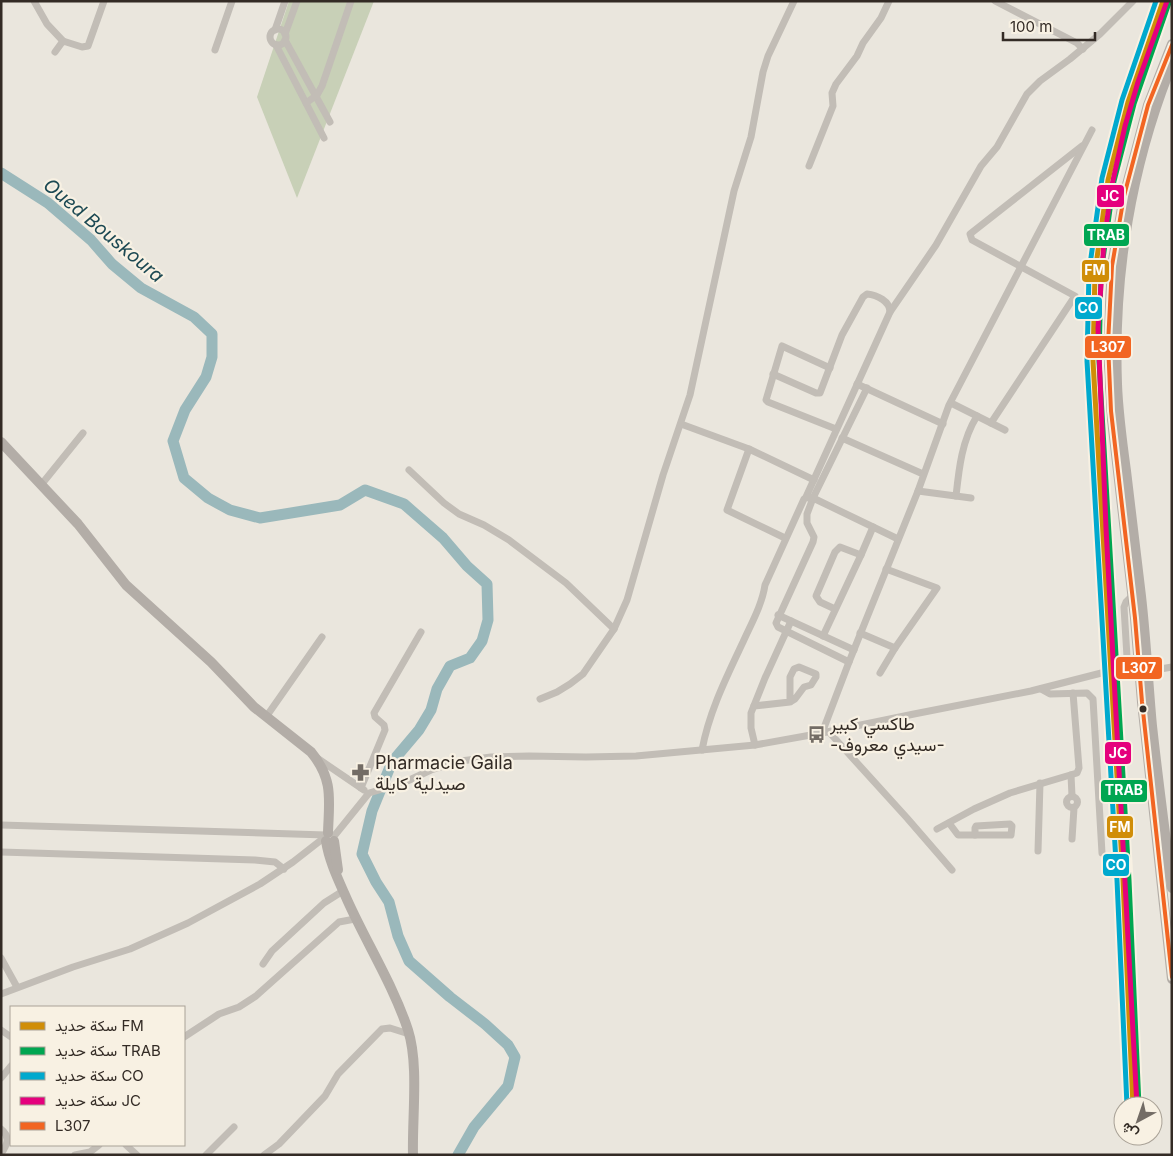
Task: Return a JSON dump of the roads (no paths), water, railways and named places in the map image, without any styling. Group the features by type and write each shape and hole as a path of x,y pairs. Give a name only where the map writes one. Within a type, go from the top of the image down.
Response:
{"street":[{"path":"34,1 47,24 62,41 82,48 88,46 104,1"},
{"path":"215,50 232,1"},
{"path":"285,1 270,39 276,45 324,138"},
{"path":"276,45 282,44 296,1"},
{"path":"306,103 316,96 322,86 351,1"},
{"path":"540,699 557,692 583,674 614,628 627,600 663,475 690,395 734,191 752,137 763,72 794,1"},
{"path":"810,166 832,106 832,93 836,84 857,56 863,43 881,18 889,1"},
{"path":"995,1 1005,3 1077,43 1083,49"},
{"path":"702,750 709,718 755,616 764,585 785,538 810,497 836,429 890,312 936,246 981,166 997,147 1027,94 1040,81 1083,49 1133,1"},
{"path":"275,30 280,30 285,37 330,122"},
{"path":"55,52 62,41"},
{"path":"1168,890 1143,720 1132,596 1110,393 1108,326 1112,266 1119,219 1129,174 1148,105 1172,44"},
{"path":"1172,64 1162,88 1149,130 1132,198 1120,268 1117,325 1118,410 1149,672 1168,890 1172,979"},
{"path":"312,115 323,109"},
{"path":"826,733 849,662 918,491 951,403 1092,130"},
{"path":"991,423 1075,296 972,240 970,234 1084,145"},
{"path":"773,374 820,393 842,335 863,298 867,294 872,295 888,303 890,312"},
{"path":"830,368 782,346 766,396 768,402 836,429"},
{"path":"857,384 943,424"},
{"path":"818,477 842,438 867,388"},
{"path":"951,403 1005,430"},
{"path":"956,496 965,443 977,416"},
{"path":"681,424 818,477"},
{"path":"41,485 82,433"},
{"path":"842,438 923,474"},
{"path":"1,442 78,524 126,585 211,662 266,717 369,793"},
{"path":"749,449 727,510 785,538"},
{"path":"409,470 444,503 459,514 484,525 509,540 566,583 614,628"},
{"path":"918,491 971,498"},
{"path":"810,497 898,539"},
{"path":"810,497 806,518 814,537 813,542 778,615 776,625 849,662"},
{"path":"823,636 873,527"},
{"path":"835,609 820,602 816,596 835,552 840,546 860,555"},
{"path":"880,673 936,588 886,569"},
{"path":"1,994 73,967 130,949 243,894 284,869 329,837 369,793 392,787 440,767 472,759 529,756 636,756 755,745 826,733 1041,689 1108,672 1123,666 1128,654 1124,608 1132,596"},
{"path":"778,615 854,650"},
{"path":"755,745 750,719 764,678 791,621"},
{"path":"361,788 384,730 384,725 374,713 421,632"},
{"path":"860,633 895,648"},
{"path":"266,717 322,637"},
{"path":"754,706 790,702 795,699 804,686 811,685 816,674 799,666 794,669 790,677 790,702"},
{"path":"1149,672 1172,666"},
{"path":"1041,689 1050,694 1087,693 1094,699 1102,853"},
{"path":"937,829 996,799 1040,782 1077,773 1079,768 1073,693"},
{"path":"826,733 907,818 952,870"},
{"path":"311,752 323,770 328,783 330,797 329,837 341,886 355,919 396,999 409,1034 413,1065 413,1155"},
{"path":"1072,775 1072,796 1067,798 1068,808 1074,808 1072,839"},
{"path":"1038,851 1040,782"},
{"path":"950,823 960,836 1011,835 1012,826 976,826 975,835"},
{"path":"1,825 329,837"},
{"path":"1,852 260,860 276,862 284,869"},
{"path":"263,964 272,951 341,886"},
{"path":"185,1036 219,1014 239,1006 256,996 334,926 344,921 355,919"},
{"path":"1,958 17,987"},
{"path":"264,1155 279,1144 325,1096 338,1074 382,1029 390,1028 409,1034"},
{"path":"1,1078 10,1067"},
{"path":"206,1155 234,1127"},
{"path":"1,1129 7,1135 8,1141 1,1154"},
{"path":"75,1155 90,1152 98,1146"}],"waterway":[{"name":"Oued Bouskoura","path":"1,173 48,203 91,240 112,264 141,288 194,317 212,334 212,357 206,377 185,410 173,441 184,478 208,498 230,510 260,518 340,505 365,490 404,504 443,538 467,566 487,584 488,620 482,641 470,658 450,666 437,689 431,710 419,730 392,762 372,811 362,854 376,882 389,902 398,936 409,961 450,997 485,1024 508,1045 515,1057 508,1086 474,1127 458,1155"}],"rail line":[{"name":"CO","path":"1127,1096 1117,880 1087,361 1089,272 1102,178 1122,100 1156,1"},
{"name":"FM","path":"1133,1096 1123,880 1093,361 1095,272 1108,180 1128,102 1163,1"},
{"name":"JC","path":"1136,1096 1106,528 1098,328 1104,241 1112,185 1125,126 1138,82 1167,1"},
{"name":"TRAB","path":"1139,1096 1129,880 1099,361 1101,273 1114,181 1134,104 1169,3"}],"place":[{"name":"طاكسي كبير -سيدي معروف-","path":"816,734"},
{"name":"Pharmacie Gaila صيدلية كايلة","path":"361,773"}]}
